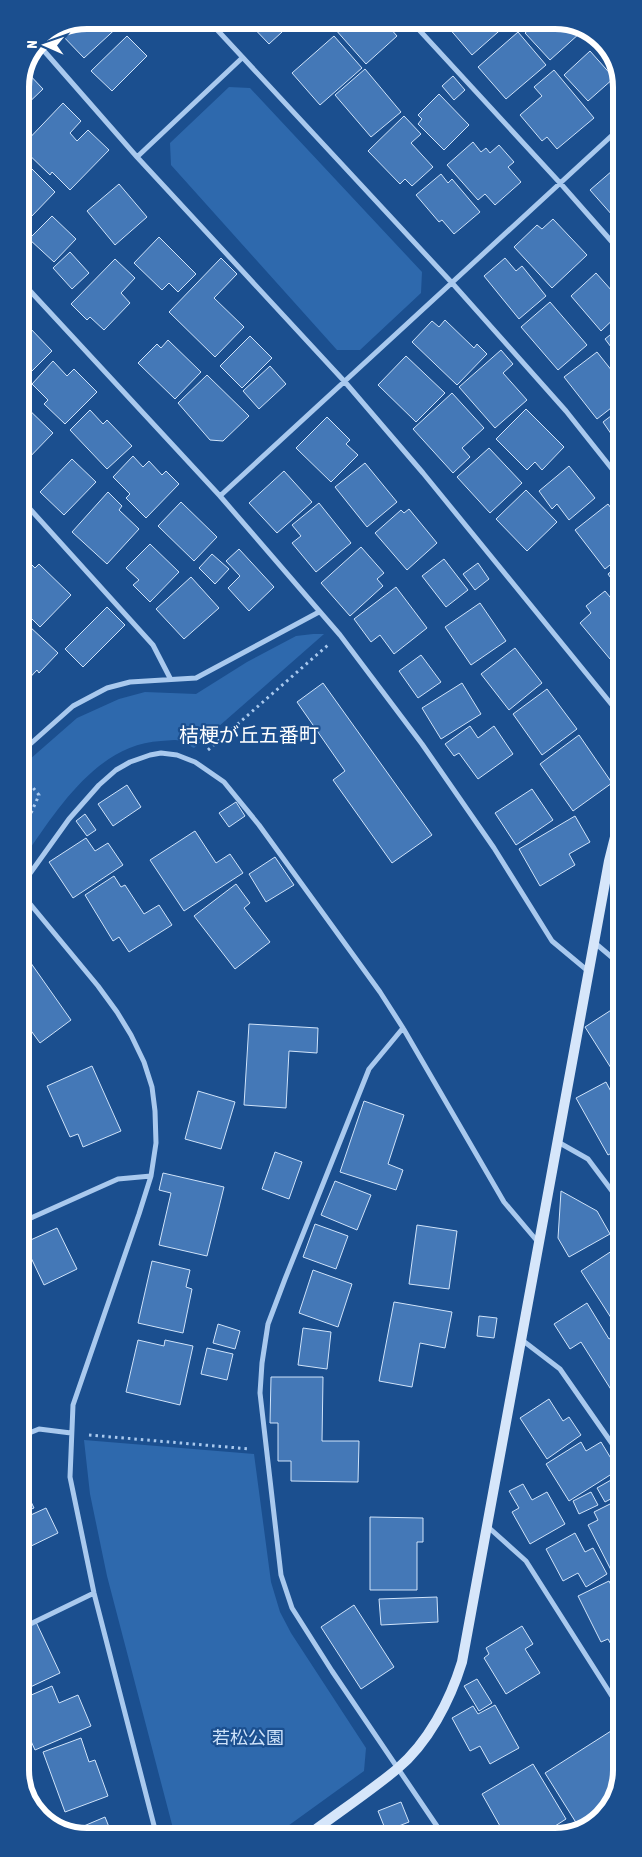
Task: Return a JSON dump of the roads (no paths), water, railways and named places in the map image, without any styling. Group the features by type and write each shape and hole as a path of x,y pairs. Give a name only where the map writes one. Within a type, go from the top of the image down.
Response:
{"street":[{"path":"216,29 453,284 566,411 613,470"},
{"path":"418,29 613,243"},
{"path":"43,50 137,157 345,382 430,480 613,706"},
{"path":"137,157 242,58"},
{"path":"220,496 453,284 613,135"},
{"path":"29,290 220,496 340,635 427,752 494,848 552,941 589,971"},
{"path":"29,508 153,645 170,678"},
{"path":"29,745 73,706 107,688 130,682 170,678 196,678 319,612"},
{"path":"29,875 69,818 99,785 116,770 130,762 161,753 177,755 195,762 224,782 260,825 380,992 403,1028 504,1202 540,1244"},
{"path":"318,1828 398,1769 417,1748 454,1688 462,1662 613,845"},
{"path":"29,903 98,986 131,1035 144,1062 152,1086 156,1112 156,1143 151,1176 73,1405 70,1477 94,1593 155,1828"},
{"path":"595,943 613,958"},
{"path":"403,1028 369,1069 268,1324 260,1393 281,1575 292,1608 332,1671 438,1828"},
{"path":"558,1142 588,1159 613,1192"},
{"path":"29,1219 118,1179 151,1176"},
{"path":"522,1340 560,1369 613,1445"},
{"path":"29,1433 39,1429 71,1433"},
{"path":"487,1526 526,1561 613,1698"},
{"path":"29,1625 94,1593"}],"district":[{"name":"桔梗が丘五番町","path":"249,735"}],"park label":[{"name":"若松公園","path":"248,1738"}]}
